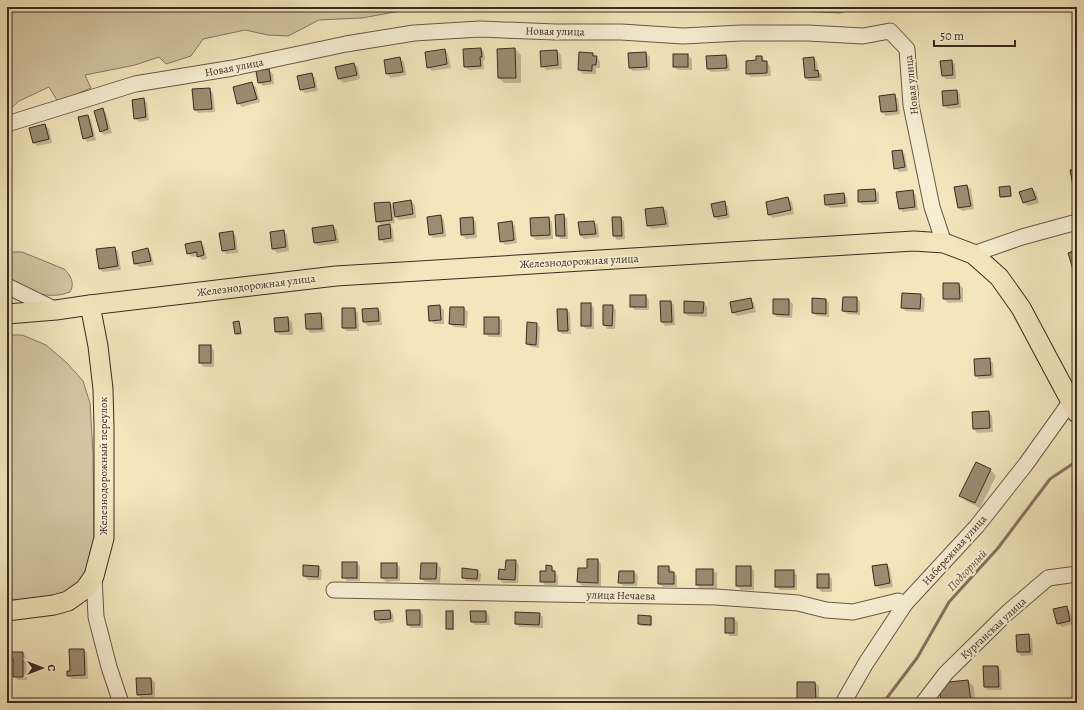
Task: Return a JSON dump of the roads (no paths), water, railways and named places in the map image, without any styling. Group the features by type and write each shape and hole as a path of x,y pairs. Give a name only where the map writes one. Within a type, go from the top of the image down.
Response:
{"main road":[{"name":"Железнодорожная улица","path":"7,314 56,310 336,276 914,241 944,244 972,254 999,277 1021,308 1074,407"},
{"name":"Железнодорожный переулок","path":"7,610 54,606 68,601 84,589 94,576 104,538 104,427 103,389 98,346 90,305"}],"street":[{"name":"Новая улица","path":"7,124 135,84 233,68 346,44 414,33 480,29 555,32 621,32 683,36 741,33 808,33 863,36 890,31 907,49 912,105 932,207 944,244"},
{"path":"972,254 1022,237 1077,222"},
{"path":"7,286 56,310"},
{"name":"Набережная улица","path":"843,703 866,663 905,604 977,526 1074,407"},
{"name":"Курганская улица","path":"923,703 946,673 1007,613 1048,578 1077,574"},
{"path":"94,576 96,617 109,667 121,703"},
{"name":"улица Нечаева","path":"334,590 716,597 798,603 826,610 853,612 898,601 905,604"}],"waterway":[{"name":"Подгорный","path":"883,703 917,658 949,602 998,548 1050,479 1077,461"}]}
